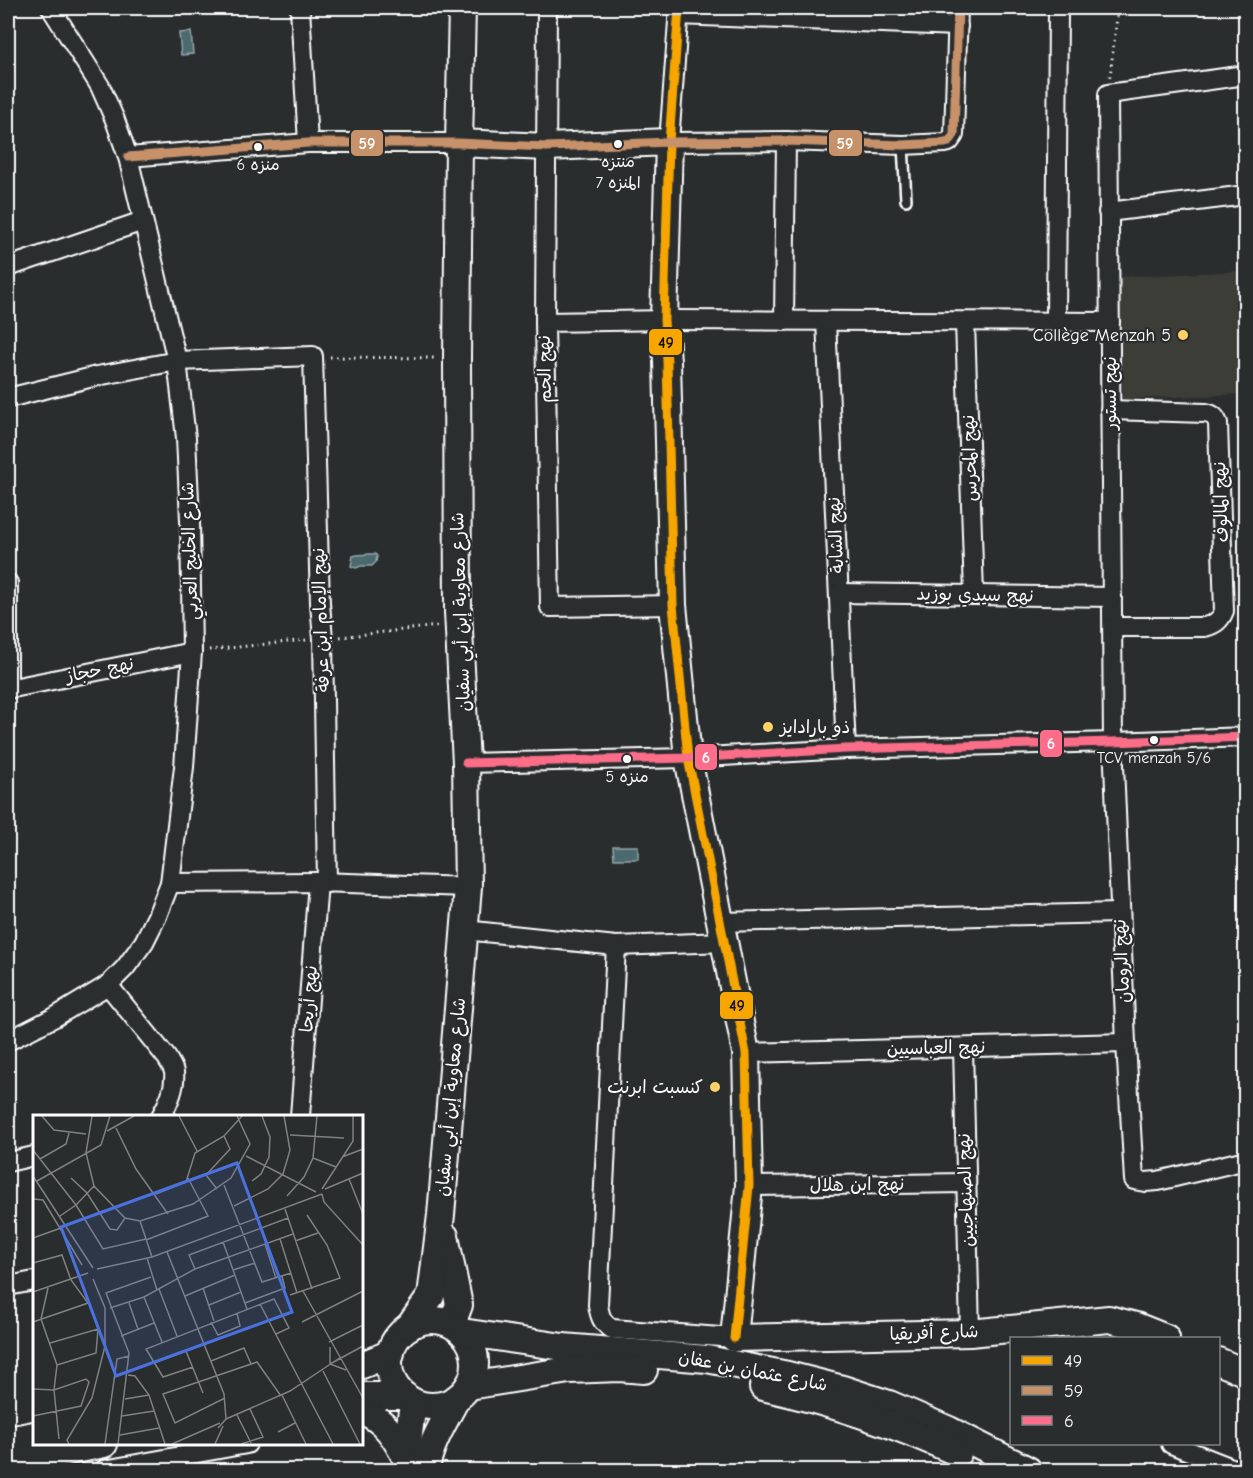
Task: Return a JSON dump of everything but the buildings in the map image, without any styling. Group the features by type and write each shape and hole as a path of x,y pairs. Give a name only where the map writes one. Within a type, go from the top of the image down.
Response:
{"main road":[{"name":"شارع معاوية إبن أبي سفيان","path":"391,1353 401,1334 410,1327 431,1296 441,1215 468,887 466,763 459,624 457,358 462,8"},
{"path":"459,143 547,147 669,142 664,320 673,605 688,758 746,1053 748,1186 734,1338"},
{"name":"شارع معاوية إبن أبي سفيان","path":"441,1215 459,1305 457,1328"},
{"name":"شارع أفريقيا","path":"734,1338 970,1333 1099,1319 1109,1319 1135,1332 1161,1337"},
{"path":"410,1327 430,1320 441,1321 457,1328 469,1341 474,1352 475,1364 474,1376 434,1444 427,1463 413,1466"},
{"name":"شارع عثمان بن عفان","path":"457,1328 563,1347 708,1359 799,1378 890,1404 949,1430 1028,1470"},
{"path":"363,1365 391,1353 392,1377 397,1388 409,1399 413,1466"},
{"path":"1220,1362 1245,1373"},
{"name":"شارع عثمان بن عفان","path":"462,1393 569,1370 619,1368 721,1378 785,1392 870,1417 940,1444 996,1470"},
{"path":"363,1396 409,1399 426,1406 441,1406 462,1393"},
{"path":"363,1411 377,1418 387,1428 413,1466"},
{"path":"8,1440 33,1435"},
{"path":"8,1464 95,1445"}],"street":[{"name":"شارع الخليج العربي","path":"8,1041 55,1017 108,985 125,968 144,942 157,916 170,883 184,767 192,652 186,438 177,361 128,157 115,120 100,86 51,8"},
{"path":"300,8 308,143"},
{"name":"نهج الجم","path":"548,8 545,322 550,607 673,605"},
{"path":"1056,323 1058,8"},
{"path":"679,11 958,16 954,135 949,142 903,145 786,141 669,142 679,11"},
{"path":"1108,94 1245,75"},
{"name":"نهج تستور","path":"1108,94 1113,742"},
{"path":"784,321 786,141"},
{"path":"128,157 308,143 459,143"},
{"path":"1108,212 1245,195"},
{"path":"8,264 14,265 143,221"},
{"path":"545,322 664,320 1110,322"},
{"name":"نهج الشابة","path":"826,321 846,749"},
{"name":"نهج المحرس","path":"965,322 974,595"},
{"path":"8,398 97,376 177,361 313,356"},
{"name":"نهج الإمام ابن عرفة","path":"313,356 323,639 322,882"},
{"name":"نهج المالوف","path":"1110,410 1205,413 1216,418 1224,611 1221,619 1213,625 1204,627 1113,627"},
{"path":"8,583 8,689"},
{"name":"نهج سيدي بوزيد","path":"839,593 1112,597"},
{"name":"نهج حجاز","path":"8,689 192,652"},
{"path":"466,763 688,758 846,749 1245,737"},
{"name":"نهج الرومان","path":"1113,742 1119,913 1134,1180 1158,1181 1245,1160"},
{"path":"170,883 322,882 468,887"},
{"name":"نهج أريحا","path":"300,1115 322,882"},
{"path":"465,930 616,946 722,932 1119,913"},
{"path":"616,946 598,1305 600,1317 604,1324 612,1329 734,1338"},
{"path":"108,985 168,1058 174,1071 173,1087 162,1115"},
{"name":"نهج العباسيين","path":"746,1053 1126,1043"},
{"name":"نهج الصنهاجيين","path":"963,1048 970,1333"},
{"path":"8,1162 33,1156"},
{"name":"نهج ابن هلال","path":"748,1186 966,1183"},
{"path":"8,1286 33,1281"},
{"path":"104,1470 236,1445"},
{"path":"1176,1445 1237,1470"}],"lane":[{"path":"903,145 906,200"}],"path":[{"path":"1108,94 1118,8"},
{"path":"313,356 457,358"},
{"path":"192,652 459,624"}],"shaded area":[{"name":"Collège Menzah 5","path":"1245,271 1245,394 1123,399 1118,277"}],"water":[{"path":"191,32 193,54 181,55 179,33"},
{"path":"375,554 376,562 372,566 356,568 351,566 353,556"},
{"path":"613,846 638,846 638,859 614,859"}],"transit line":[{"name":"49","path":"679,8 669,142 664,320 673,605 688,758 746,1053 749,1186 734,1338"},
{"name":"59","path":"128,157 308,143 459,143 547,147 669,142 786,141 903,145 945,143 949,142 954,135 958,8"},
{"name":"6","path":"466,763 688,758 846,749 1246,737"}],"place":[{"name":"منتزه المنزه 7","path":"618,144"},
{"name":"منزه 6","path":"258,147"},
{"name":"Collège Menzah 5","path":"1183,335"},
{"name":"ذو بارادايز","path":"768,727"},
{"name":"TCV menzah 5/6","path":"1154,740"},
{"name":"منزه 5","path":"627,759"},
{"name":"كنسبت ابرنت","path":"715,1087"}]}
